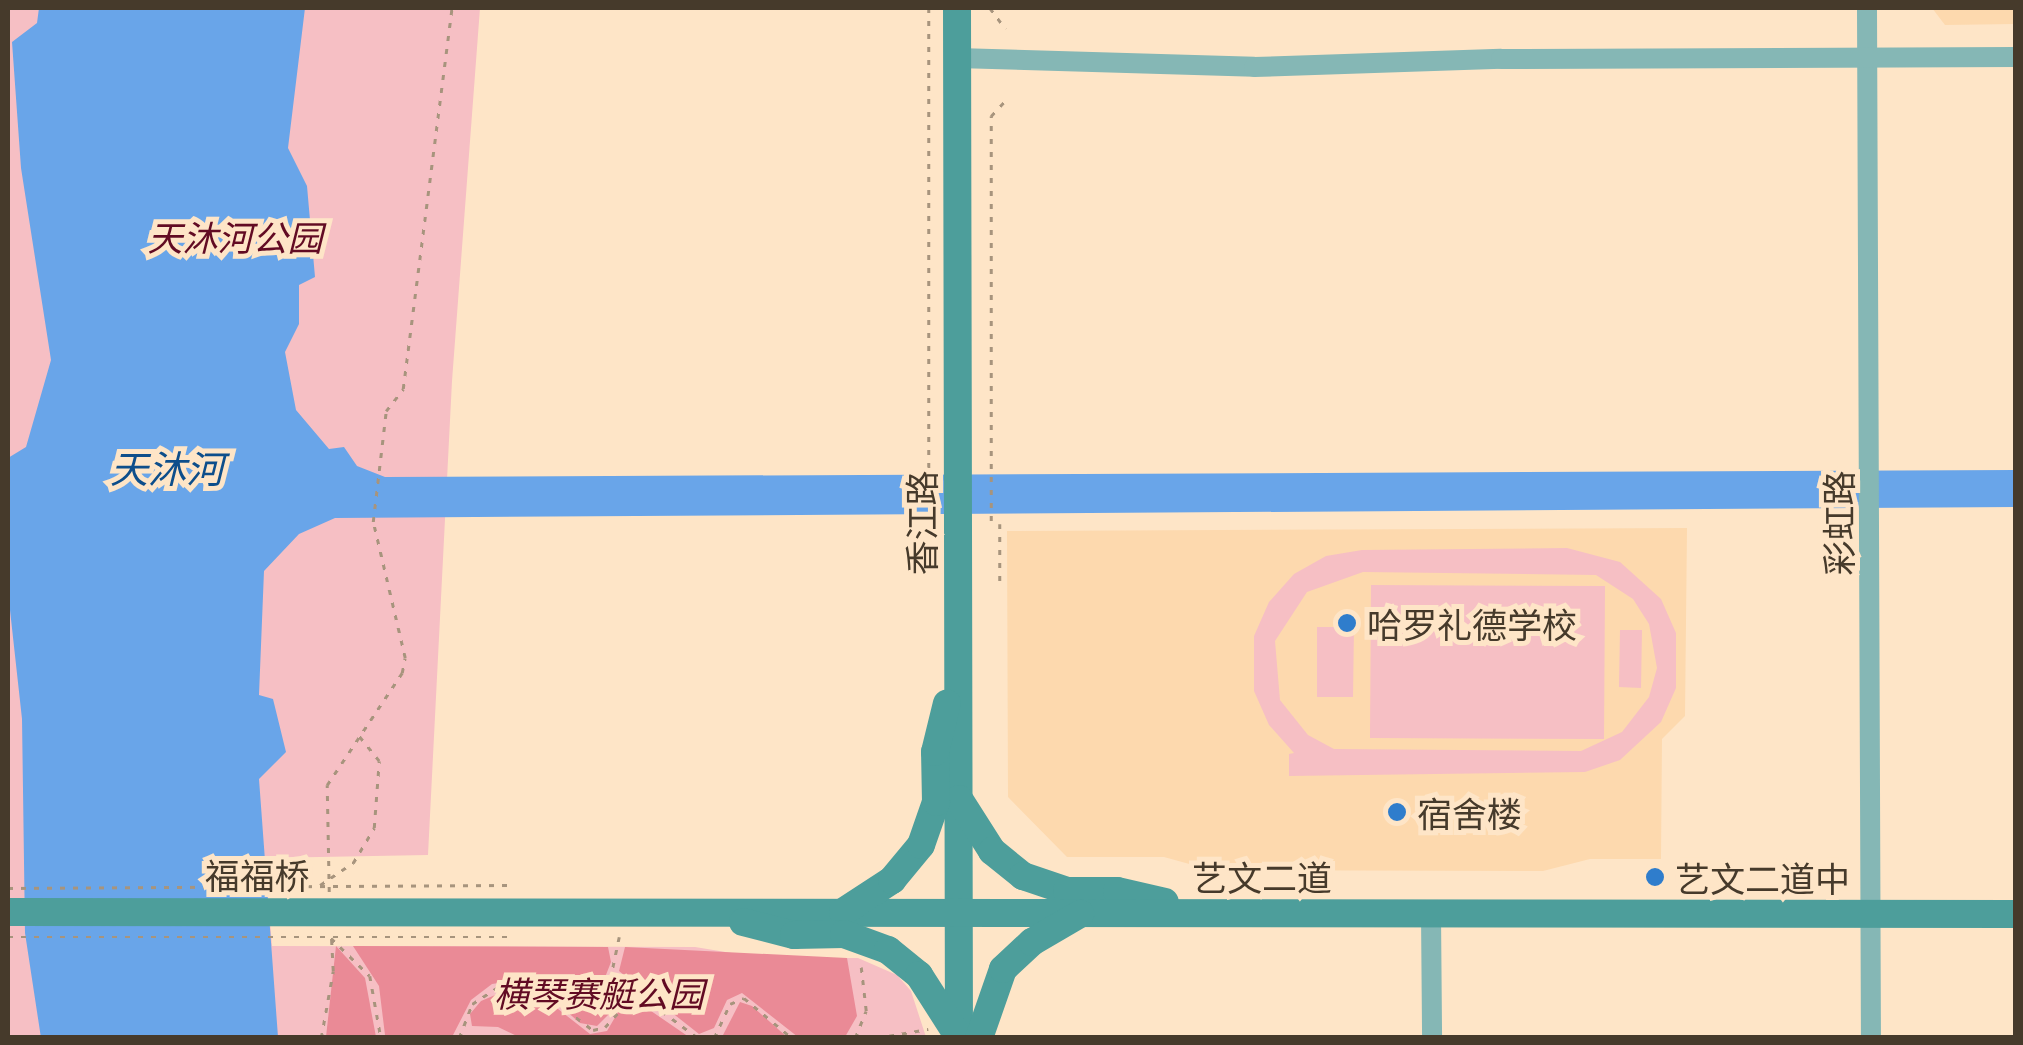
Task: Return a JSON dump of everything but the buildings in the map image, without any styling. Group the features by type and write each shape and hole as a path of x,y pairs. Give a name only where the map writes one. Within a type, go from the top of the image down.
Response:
{"main road":[{"name":"香江路","path":"957,8 958,464 944,521 958,658 959,1038"},
{"path":"842,912 892,880 921,845 936,802 936,752 958,658"},
{"path":"958,798 992,851 1035,881 1067,891 1117,891 1210,913"},
{"name":"艺文二道","path":"508,911 2016,914"},
{"name":"福福桥","path":"8,912 508,911"},
{"path":"700,912 794,935 844,934 876,944 919,975 959,1038"},
{"path":"979,1038 1003,969 1032,942 1082,913"}],"street":[{"name":"彩虹路","path":"1868,8 1871,1038"},
{"path":"957,58 1254,68 2016,56"},
{"path":"1431,914 1432,1038"}],"path":[{"path":"329,900 324,796 402,674 404,658 373,522 386,411 402,389 452,8"},
{"path":"928,8 929,464 944,521"},
{"path":"990,8 1006,28"},
{"path":"991,521 990,116 1006,100"},
{"path":"1000,524 1000,581"},
{"path":"319,886 362,852 377,802 378,761 360,736"},
{"path":"8,888 319,886 508,911"},
{"path":"8,937 328,936 508,911"},
{"path":"321,1038 333,971 330,918"},
{"path":"328,936 357,956 370,976 380,1038"},
{"path":"610,982 619,937"},
{"path":"854,1038 866,1002 859,953"},
{"path":"544,993 575,995 610,982 626,982 698,1038"},
{"path":"458,1038 467,1013 488,991 520,984 544,993 593,1030 605,1028 639,991"},
{"path":"714,1038 730,1004 744,998 792,1038"},
{"path":"876,1038 931,1030"},
{"path":"477,1038 495,1038"}],"shaded area":[{"path":"1932,8 2015,8 2015,24 1945,25"},
{"name":"哈罗礼德学校","path":"1687,528 1685,716 1662,739 1661,859 1590,859 1543,871 1211,870 1164,857 1067,857 1008,797 1007,531"}],"green space":[{"name":"天沐河公园","path":"8,8 480,8 452,381 428,855 265,858 272,946 695,947 762,958 858,958 897,975 911,991 926,1037 8,1037"},
{"path":"1567,548 1620,562 1661,599 1676,633 1676,688 1661,722 1620,760 1585,772 1289,776 1289,754 1294,753 1269,725 1254,691 1254,636 1269,602 1294,574 1326,556 1362,550","holes":["1363,572 1596,575 1633,599 1649,624 1657,668 1649,697 1622,732 1581,751 1334,749 1308,735 1280,700 1275,641 1307,592"]},
{"path":"1371,585 1605,586 1604,739 1370,738"},
{"path":"1317,627 1354,627 1353,697 1317,697"},
{"path":"1620,630 1642,630 1641,688 1619,687"},
{"path":"336,946 365,978 376,1037 326,1037"},
{"path":"353,946 608,947 611,962 604,980 574,992 519,980 492,984 471,1000 452,1037 397,1037 385,1035 379,986"},
{"path":"625,947 847,958 857,1016 845,1037 798,1037 742,993 727,1000 714,1028 699,1034 619,971"},
{"name":"横琴赛艇公园","path":"619,983 628,995 597,1026 580,1023 558,1004"},
{"path":"512,988 544,998 590,1034 607,1031 621,1007 635,1000 689,1037 519,1037 498,1027 472,1026 470,1014 481,1001"},
{"path":"740,1002 752,1006 787,1037 722,1037"}],"water":[{"name":"天沐河","path":"39,8 305,8 288,148 307,186 315,277 299,285 299,324 285,352 296,410 329,449 344,447 357,466 385,477 2015,470 2016,507 335,518 299,534 264,571 259,695 273,699 286,752 259,779 278,1037 41,1038 25,933 22,719 8,592 8,458 26,447 51,360 21,168 12,42 37,23"}],"place":[{"name":"哈罗礼德学校","path":"1347,623"},
{"name":"宿舍楼","path":"1397,812"},
{"name":"艺文二道中","path":"1655,877"}]}
